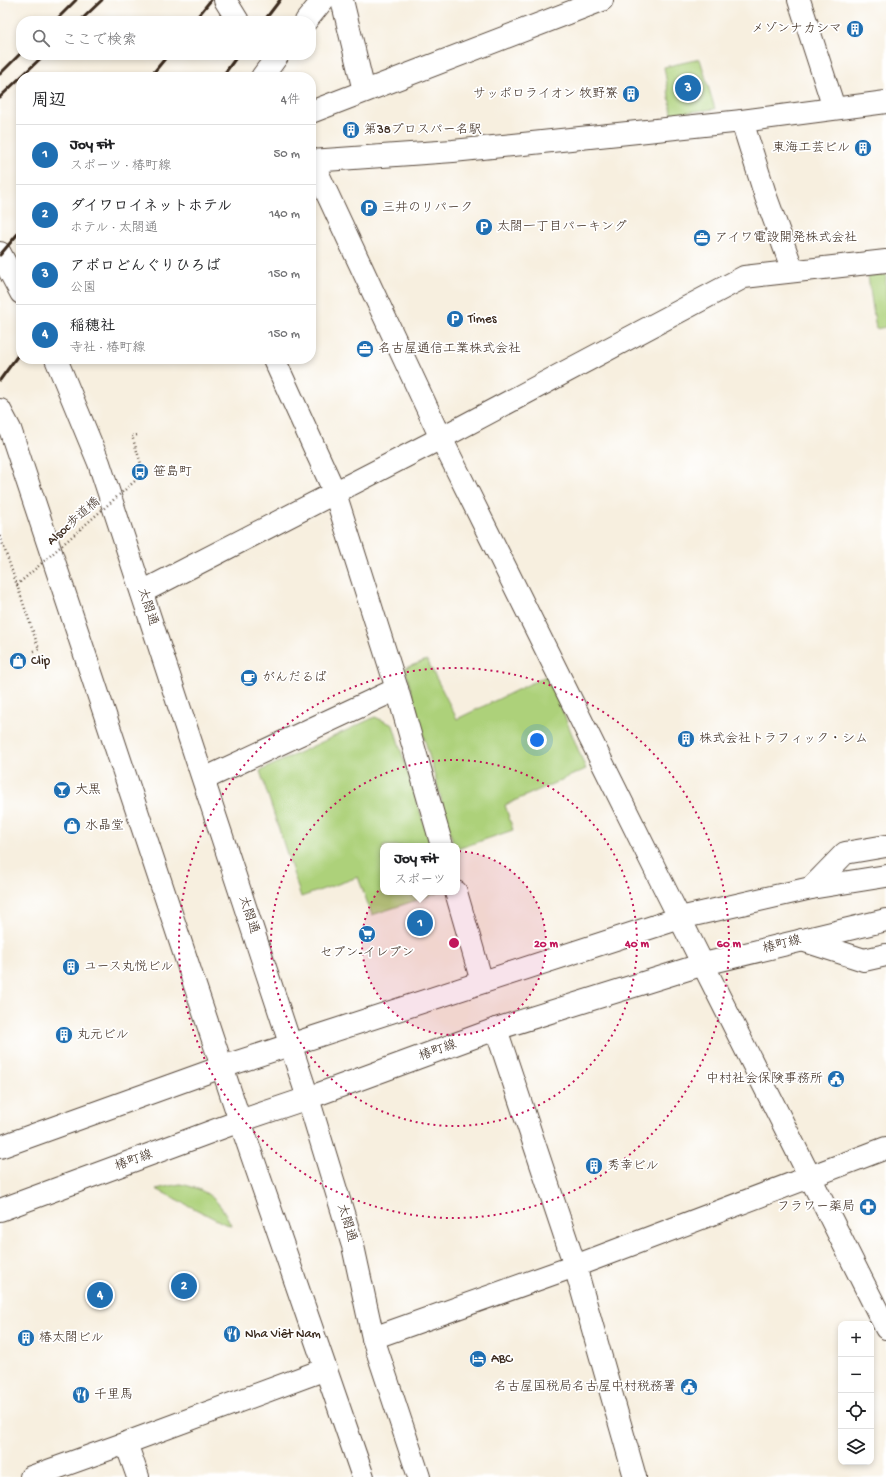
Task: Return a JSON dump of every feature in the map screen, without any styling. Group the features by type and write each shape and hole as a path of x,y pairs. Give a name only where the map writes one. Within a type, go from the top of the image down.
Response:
{"street":[{"path":"225,0 235,16"},
{"path":"310,16 323,0"},
{"path":"342,0 364,91"},
{"path":"316,110 602,0"},
{"path":"799,0 834,108"},
{"path":"316,160 453,151 742,122 834,108 886,102"},
{"path":"742,122 766,197 793,271"},
{"path":"316,171 441,438 886,1328"},
{"path":"0,253 16,283"},
{"path":"142,592 441,438 744,277 886,261"},
{"name":"太閤通","path":"61,364 98,463 142,592 308,1098 353,1246 373,1338 419,1477"},
{"path":"276,364 335,493 397,689 441,843"},
{"path":"0,410 5,435 363,1477"},
{"path":"204,779 397,689"},
{"path":"811,888 845,853 886,846"},
{"path":"0,1147 222,1067 291,1046 680,918 811,888 886,876"},
{"path":"457,895 482,982"},
{"name":"椿町線","path":"0,1210 240,1121 308,1098 496,1029 704,964 886,920"},
{"path":"802,940 864,960 886,955"},
{"path":"496,1029 575,1266 634,1477"},
{"path":"373,1338 575,1266 886,1148"},
{"path":"31,1477 326,1369"},
{"path":"126,1443 138,1477"}],"path":[{"name":"Alsoc歩道橋","path":"17,585 144,473 132,436 137,434"},
{"path":"0,536 39,649 32,652"}],"green space":[{"path":"700,59 715,109 672,114 664,67"},
{"path":"886,274 886,327 876,329 868,276"},
{"path":"427,660 457,719 548,675 586,769 505,805 513,830 460,848 460,843 453,843 405,668"},
{"path":"375,717 393,725 430,843 380,843 380,895 432,895 372,915 358,877 301,897 260,771"},
{"path":"180,1184 198,1189 212,1197 227,1216 231,1225 225,1224 156,1189"}],"railway":[{"path":"60,16 76,0"},
{"path":"85,16 102,0"},
{"path":"198,16 211,0"},
{"path":"268,16 280,0"},
{"path":"0,74 16,58"},
{"path":"26,72 39,60"},
{"path":"154,72 164,60"},
{"path":"226,72 234,60"},
{"path":"0,97 16,82"},
{"path":"0,255 16,236"},
{"path":"0,380 16,358"}],"place":[{"name":"メゾンナカシマ","path":"855,29"},
{"name":"アポロどんぐりひろば","path":"688,88"},
{"name":"サッポロライオン 牧野寮","path":"631,94"},
{"name":"第38プロスパー名駅","path":"351,130"},
{"name":"東海工芸ビル","path":"863,148"},
{"name":"三井のリパーク","path":"369,208"},
{"name":"太閤一丁目パーキング","path":"484,227"},
{"name":"アイワ電設開発株式会社","path":"702,238"},
{"name":"Times","path":"455,319"},
{"name":"名古屋通信工業株式会社","path":"365,349"},
{"name":"笹島町","path":"140,472"},
{"name":"Clip","path":"18,661"},
{"name":"がんだるば","path":"249,678"},
{"name":"株式会社トラフィック・シム","path":"686,739"},
{"name":"大黒","path":"62,790"},
{"name":"水晶堂","path":"72,826"},
{"name":"Joy Fit","path":"420,923"},
{"name":"セブン-イレブン","path":"367,934"},
{"name":"ユース丸悦ビル","path":"71,967"},
{"name":"丸元ビル","path":"64,1035"},
{"name":"中村社会保険事務所","path":"836,1079"},
{"name":"秀幸ビル","path":"594,1166"},
{"name":"フラワー薬局","path":"868,1207"},
{"name":"ダイワロイネットホテル","path":"184,1286"},
{"name":"稲穂社","path":"100,1295"},
{"name":"Nha Viêt Nam","path":"232,1334"},
{"name":"椿太閤ビル","path":"26,1338"},
{"name":"ABC","path":"478,1359"},
{"name":"名古屋国税局名古屋中村税務署","path":"689,1387"},
{"name":"千里馬","path":"81,1395"}]}
